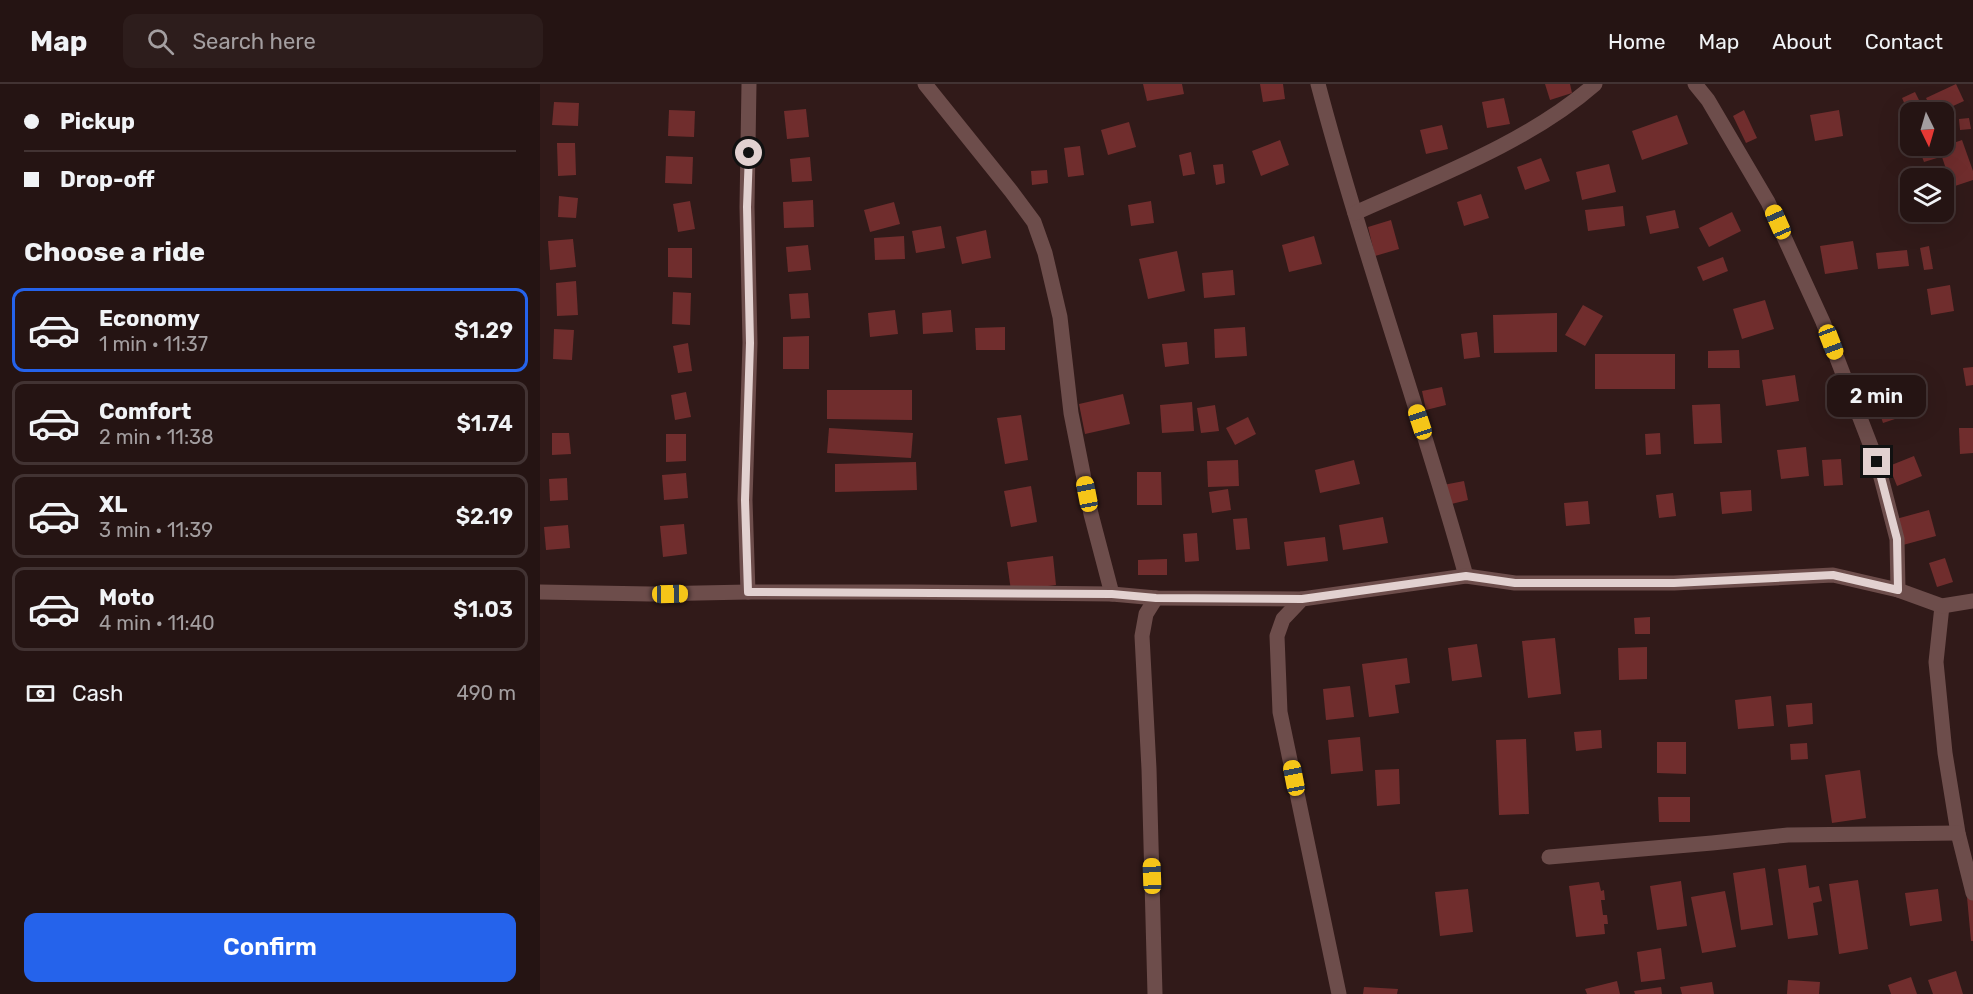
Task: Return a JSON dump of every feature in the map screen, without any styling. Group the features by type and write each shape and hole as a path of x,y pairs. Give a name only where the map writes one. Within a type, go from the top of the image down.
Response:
{"street":[{"path":"748,592 745,500 750,343 747,207 749,84"},
{"path":"925,84 1034,222 1045,253 1060,317 1071,413 1091,514 1112,594"},
{"path":"1318,84 1466,576"},
{"path":"1355,213 1503,146 1577,100 1595,84"},
{"path":"1695,84 1708,100 1768,202 1823,322 1877,462 1897,539 1898,590"},
{"path":"540,592 1112,594 1156,598 1302,599 1466,576 1515,583 1640,583 1833,575 1898,590 1942,606 1973,601"},
{"path":"1155,994 1149,769 1142,636 1146,615 1156,598"},
{"path":"1302,599 1283,619 1276,636 1280,712 1339,994"},
{"path":"1942,606 1936,662 1945,753 1958,833 1973,893"},
{"path":"1549,857 1788,835 1958,833"}],"building":[{"path":"1143,84 1182,84 1184,94 1147,101"},
{"path":"1260,84 1283,84 1285,99 1263,102"},
{"path":"1545,84 1570,84 1572,93 1550,100"},
{"path":"1956,84 1964,101 1954,106 1954,102 1928,102 1926,98"},
{"path":"1915,92 1920,102 1904,102 1902,98"},
{"path":"1504,98 1510,124 1487,128 1482,102"},
{"path":"554,102 579,103 578,126 552,125"},
{"path":"806,109 809,137 787,139 784,111"},
{"path":"669,110 695,111 694,137 668,136"},
{"path":"1744,110 1757,138 1746,143 1733,116"},
{"path":"1839,110 1843,136 1815,141 1810,115"},
{"path":"1677,115 1688,144 1642,160 1632,131"},
{"path":"1969,118 1971,129 1960,130 1959,119"},
{"path":"1129,122 1136,147 1108,155 1101,130"},
{"path":"1442,125 1448,149 1426,154 1420,130"},
{"path":"1280,140 1289,165 1261,176 1252,151"},
{"path":"1962,140 1973,171 1973,180 1954,186 1954,168 1946,168 1942,156 1954,156 1954,143"},
{"path":"557,143 575,143 576,175 558,176"},
{"path":"1080,146 1084,175 1068,177 1064,148"},
{"path":"1191,152 1195,174 1183,176 1179,155"},
{"path":"666,156 693,157 692,184 665,183"},
{"path":"1922,156 1936,156 1937,158 1924,162"},
{"path":"810,157 812,181 792,182 790,159"},
{"path":"1541,158 1550,181 1525,190 1517,167"},
{"path":"1223,164 1225,183 1216,185 1213,165"},
{"path":"1609,164 1616,192 1582,200 1576,172"},
{"path":"1047,170 1048,183 1032,185 1031,171"},
{"path":"1481,194 1489,218 1464,226 1457,202"},
{"path":"559,196 578,198 576,218 558,217"},
{"path":"813,200 814,227 784,228 783,202"},
{"path":"690,201 695,229 678,232 673,204"},
{"path":"1151,201 1154,223 1131,226 1128,205"},
{"path":"894,202 900,224 870,232 864,210"},
{"path":"1623,206 1625,226 1588,231 1585,210"},
{"path":"1675,210 1679,228 1650,234 1646,216"},
{"path":"1732,212 1741,231 1709,247 1699,228"},
{"path":"1391,220 1399,249 1375,256 1368,227"},
{"path":"941,226 945,248 916,253 912,231"},
{"path":"986,230 991,258 962,264 956,237"},
{"path":"904,236 905,259 875,260 874,238"},
{"path":"1314,236 1322,264 1289,272 1282,245"},
{"path":"573,239 576,267 550,270 548,241"},
{"path":"1853,241 1858,269 1825,274 1820,246"},
{"path":"808,245 811,270 788,272 786,247"},
{"path":"1929,246 1933,269 1924,270 1920,248"},
{"path":"668,248 692,248 692,278 668,277"},
{"path":"1907,250 1909,266 1878,269 1876,253"},
{"path":"1177,251 1185,291 1148,299 1139,259"},
{"path":"1723,257 1728,271 1703,281 1697,267"},
{"path":"1233,270 1235,295 1204,298 1202,273"},
{"path":"576,281 578,315 557,316 556,283"},
{"path":"1950,285 1954,311 1931,315 1927,289"},
{"path":"673,292 691,293 690,325 672,324"},
{"path":"808,293 810,318 791,319 789,294"},
{"path":"1765,300 1774,329 1742,339 1733,309"},
{"path":"1583,305 1603,316 1585,346 1565,335"},
{"path":"895,310 898,334 870,337 868,313"},
{"path":"951,310 953,332 923,334 922,313"},
{"path":"1557,313 1557,352 1494,353 1493,315"},
{"path":"1005,327 1005,350 976,350 975,328"},
{"path":"1245,327 1247,356 1215,358 1214,329"},
{"path":"554,329 574,330 572,360 553,359"},
{"path":"1477,332 1480,357 1464,359 1461,334"},
{"path":"809,336 809,369 783,369 783,337"},
{"path":"1187,342 1189,364 1165,367 1162,344"},
{"path":"688,343 692,371 678,373 673,346"},
{"path":"1739,350 1740,368 1708,368 1708,351"},
{"path":"1595,354 1675,354 1675,389 1595,389"},
{"path":"1973,367 1973,385 1966,386 1963,368"},
{"path":"1795,375 1799,401 1766,406 1762,380"},
{"path":"1442,387 1446,405 1426,410 1422,391"},
{"path":"827,390 912,390 912,420 827,419"},
{"path":"686,392 691,417 675,420 671,395"},
{"path":"1896,392 1904,416 1883,423 1875,399"},
{"path":"1123,394 1130,424 1085,434 1079,404"},
{"path":"1192,402 1194,431 1162,433 1160,405"},
{"path":"1720,404 1722,443 1694,444 1692,405"},
{"path":"1215,405 1219,431 1201,433 1197,408"},
{"path":"1021,415 1028,460 1005,464 997,418"},
{"path":"1248,417 1256,434 1235,445 1226,428"},
{"path":"829,428 913,433 911,458 827,453"},
{"path":"1959,428 1973,428 1973,453 1960,454"},
{"path":"552,433 569,433 571,454 552,455"},
{"path":"1660,433 1661,454 1646,455 1645,434"},
{"path":"666,434 686,434 686,461 666,462"},
{"path":"1806,447 1809,476 1781,479 1777,450"},
{"path":"1914,456 1922,476 1897,486 1889,466"},
{"path":"1841,459 1843,485 1824,486 1822,460"},
{"path":"1238,460 1239,486 1208,487 1207,461"},
{"path":"1354,460 1360,484 1320,493 1315,470"},
{"path":"916,462 917,490 835,492 835,464"},
{"path":"1137,472 1161,472 1162,505 1137,505"},
{"path":"686,473 688,498 664,500 662,475"},
{"path":"567,478 568,500 550,501 549,479"},
{"path":"1464,481 1468,500 1443,506 1438,486"},
{"path":"1031,486 1037,522 1011,527 1004,491"},
{"path":"1228,489 1231,510 1212,513 1209,492"},
{"path":"1751,490 1752,511 1722,514 1720,492"},
{"path":"1673,493 1676,516 1659,518 1656,495"},
{"path":"1588,501 1590,524 1566,526 1564,503"},
{"path":"1929,510 1936,536 1903,545 1896,519"},
{"path":"1383,517 1388,543 1343,550 1339,525"},
{"path":"1247,518 1250,549 1236,550 1233,519"},
{"path":"684,524 687,554 663,557 660,526"},
{"path":"568,525 570,548 546,550 544,527"},
{"path":"1197,533 1199,561 1185,562 1183,534"},
{"path":"1325,537 1328,561 1287,566 1284,542"},
{"path":"1053,556 1056,585 1011,591 1007,562"},
{"path":"1945,558 1953,582 1937,587 1929,563"},
{"path":"1167,559 1167,575 1138,575 1138,560"},
{"path":"1650,617 1650,634 1635,634 1634,618"},
{"path":"1555,638 1561,694 1528,698 1522,641"},
{"path":"1477,644 1482,677 1452,681 1448,648"},
{"path":"1647,647 1647,679 1619,680 1618,648"},
{"path":"1407,658 1410,683 1395,685 1399,713 1369,717 1362,664"},
{"path":"1350,686 1354,717 1326,720 1323,689"},
{"path":"1771,696 1774,726 1738,729 1735,700"},
{"path":"1812,703 1813,724 1788,727 1786,705"},
{"path":"1601,730 1602,748 1576,751 1574,732"},
{"path":"1360,737 1363,771 1331,774 1328,740"},
{"path":"1526,739 1529,814 1499,815 1496,740"},
{"path":"1657,742 1686,742 1686,774 1657,773"},
{"path":"1807,743 1808,759 1791,760 1790,744"},
{"path":"1399,769 1400,804 1377,806 1375,770"},
{"path":"1860,770 1866,818 1832,823 1825,775"},
{"path":"1658,797 1690,797 1690,822 1659,822"},
{"path":"1806,865 1809,888 1819,886 1822,901 1813,903 1818,935 1788,939 1778,869"},
{"path":"1765,868 1773,925 1741,930 1733,873"},
{"path":"1858,880 1868,949 1839,954 1829,884"},
{"path":"1681,881 1687,926 1657,930 1650,886"},
{"path":"1599,882 1601,891 1604,890 1605,900 1601,900 1603,915 1607,915 1608,924 1604,924 1605,934 1576,937 1569,886"},
{"path":"1973,885 1973,941 1971,941 1966,886"},
{"path":"1468,889 1473,932 1440,936 1435,892"},
{"path":"1938,889 1942,921 1910,926 1905,893"},
{"path":"1725,891 1736,947 1702,953 1691,897"},
{"path":"1661,948 1665,979 1641,982 1637,952"},
{"path":"1956,971 1963,994 1933,994 1928,980"},
{"path":"1911,977 1917,994 1891,994 1888,985"},
{"path":"1788,980 1820,982 1819,994 1787,994"},
{"path":"1617,981 1620,994 1587,994 1585,989"},
{"path":"1712,982 1714,994 1682,994 1680,987"},
{"path":"1364,987 1398,989 1397,994 1363,994"},
{"path":"1661,987 1662,994 1635,994 1634,991"}],"route":[{"path":"749,153 747,207 750,343 745,500 748,592 1112,594 1156,598 1302,599 1466,576 1515,583 1674,583 1833,575 1898,590 1897,539 1877,462"}]}
